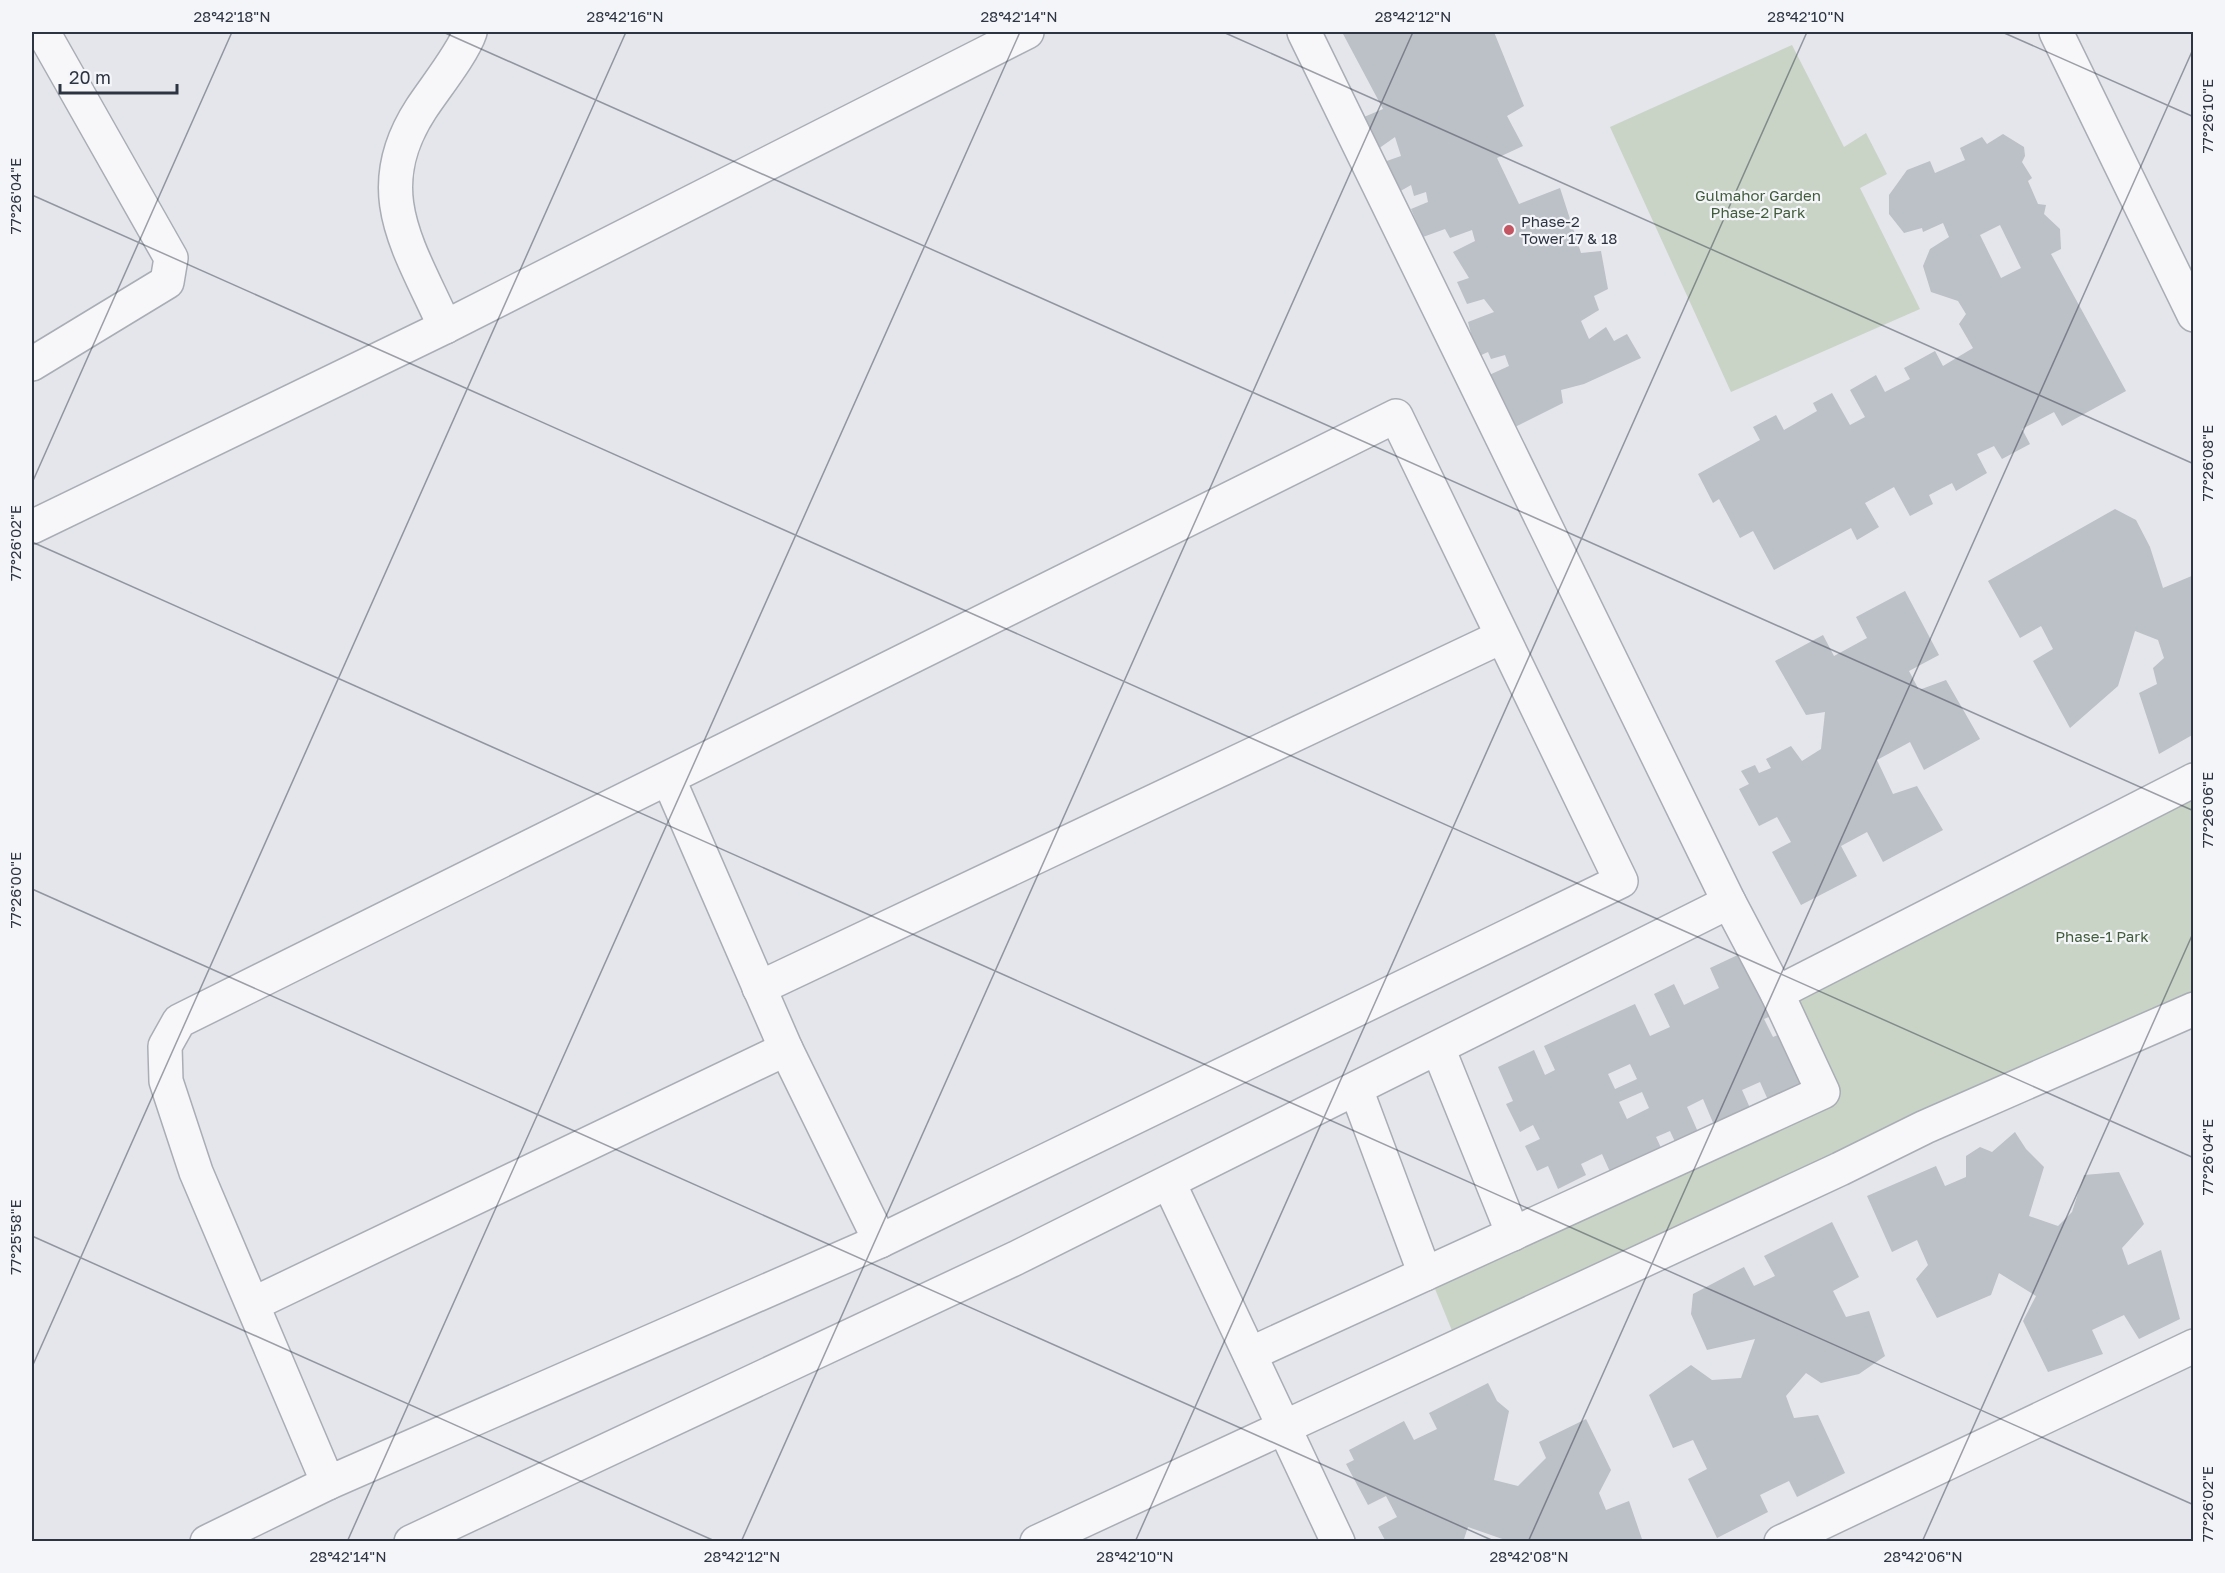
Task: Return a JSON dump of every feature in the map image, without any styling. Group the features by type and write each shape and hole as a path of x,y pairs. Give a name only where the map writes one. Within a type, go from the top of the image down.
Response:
{"street":[{"path":"32,364 167,282 171,258 43,32"},
{"path":"445,327 408,244 395,203 395,168 408,130 470,32"},
{"path":"32,527 445,327 1027,32"},
{"path":"1250,1354 1823,1092 1777,993 1729,902 1304,32"},
{"path":"2056,32 2193,315"},
{"path":"207,1542 328,1483 880,1242 1621,881 1396,416 669,780 179,1021 165,1046 166,1081 196,1172 328,1483"},
{"path":"759,988 1501,637"},
{"path":"669,780 786,1049 880,1242"},
{"path":"1777,993 2193,780"},
{"path":"411,1542 1016,1258 1729,902"},
{"path":"1037,1542 1829,1174 1925,1126 2193,1009"},
{"path":"1438,1048 1513,1234"},
{"path":"252,1304 786,1049"},
{"path":"1356,1089 1425,1274"},
{"path":"1168,1183 1338,1542"},
{"path":"1781,1542 2193,1346"}],"green space":[{"name":"Gulmahor Garden Phase-2 Park","path":"1792,45 1844,147 1866,133 1887,174 1860,188 1920,309 1731,392 1610,127"},
{"name":"Phase-1 Park","path":"2193,789 2193,992 1455,1338 1431,1279 1823,1093 1787,998"}],"building":[{"name":"Phase-2 Tower 17 & 18","path":"1342,32 1494,32 1524,106 1507,116 1523,146 1497,158 1519,204 1560,188 1581,253 1601,251 1608,289 1594,296 1599,310 1581,321 1589,339 1606,327 1614,341 1627,334 1641,358 1584,384 1561,390 1563,403 1513,428 1503,401 1492,404 1487,376 1509,366 1505,355 1491,359 1488,352 1477,357 1468,322 1494,312 1484,299 1467,304 1457,282 1469,278 1453,252 1475,241 1472,230 1450,238 1445,229 1423,237 1411,209 1428,202 1426,192 1414,196 1411,185 1390,197 1378,164 1401,156 1395,137 1378,149 1364,117 1383,109"},
{"path":"2003,134 2024,147 2025,156 2022,162 2032,178 2028,181 2038,204 2046,205 2044,214 2060,229 2061,249 2051,254 2126,391 2062,426 2054,412 2022,429 2030,444 2002,459 1994,446 1977,454 1987,473 1956,491 1952,483 1929,495 1933,504 1910,516 1894,487 1865,503 1879,527 1857,540 1851,528 1774,570 1753,531 1740,538 1719,499 1713,503 1698,474 1760,440 1753,427 1776,415 1784,430 1817,411 1813,403 1832,393 1850,425 1865,417 1850,390 1876,375 1885,392 1910,379 1904,368 1935,351 1943,366 1973,348 1959,324 1966,314 1958,301 1931,292 1923,266 1930,249 1949,237 1943,223 1923,232 1922,228 1904,233 1889,214 1889,195 1907,170 1930,161 1935,173 1965,160 1960,148 1982,137 1987,144","holes":["2000,225 2021,268 2001,278 1980,235"]},
{"path":"2115,509 2136,520 2150,547 2163,588 2194,575 2194,734 2159,754 2139,693 2157,684 2153,668 2164,658 2158,640 2135,631 2118,686 2070,728 2033,661 2053,649 2041,626 2020,638 1988,581"},
{"path":"1905,591 1939,655 1909,671 1919,690 1946,680 1980,739 1924,770 1910,742 1877,760 1893,794 1917,786 1943,830 1883,862 1867,832 1841,846 1857,876 1801,905 1772,852 1791,842 1777,817 1759,826 1739,789 1749,784 1741,771 1755,765 1759,773 1771,768 1766,759 1791,746 1802,761 1821,749 1825,712 1806,715 1775,661 1823,635 1834,656 1867,638 1856,617"},
{"path":"1742,953 1771,1016 1764,1019 1773,1037 1780,1034 1803,1084 1768,1100 1760,1082 1742,1090 1750,1108 1714,1125 1703,1099 1687,1107 1698,1132 1676,1144 1670,1131 1656,1137 1662,1150 1611,1174 1602,1154 1581,1164 1586,1175 1558,1189 1548,1166 1537,1171 1525,1146 1540,1139 1533,1125 1520,1132 1506,1104 1513,1101 1498,1067 1534,1050 1545,1075 1555,1070 1544,1046 1635,1004 1650,1036 1670,1027 1654,994 1674,984 1684,1005 1719,988 1710,968","holes":["1630,1064 1637,1079 1615,1089 1608,1074","1642,1092 1649,1108 1627,1119 1619,1102"]},
{"path":"2015,1132 2026,1149 2044,1167 2029,1216 2058,1226 2072,1212 2084,1175 2119,1172 2144,1224 2122,1248 2128,1265 2161,1250 2180,1319 2139,1339 2124,1315 2092,1330 2103,1354 2048,1372 2023,1321 2036,1296 1999,1273 1991,1295 1937,1318 1916,1279 1928,1265 1917,1240 1892,1252 1867,1196 1936,1166 1945,1186 1966,1177 1966,1156 1980,1147 1992,1152"},
{"path":"1832,1222 1859,1277 1833,1291 1846,1317 1869,1311 1885,1356 1859,1374 1821,1383 1806,1373 1786,1396 1794,1418 1818,1415 1845,1473 1797,1497 1789,1481 1760,1495 1768,1512 1717,1538 1688,1479 1707,1469 1693,1440 1673,1448 1649,1395 1691,1365 1712,1380 1741,1378 1755,1339 1707,1350 1691,1314 1693,1294 1744,1267 1754,1286 1775,1276 1764,1256"},
{"path":"1488,1383 1497,1401 1509,1411 1494,1480 1518,1486 1546,1458 1539,1442 1586,1419 1611,1470 1599,1493 1606,1510 1629,1501 1643,1542 1511,1542 1468,1527 1463,1542 1386,1542 1378,1527 1397,1517 1386,1496 1368,1505 1346,1464 1354,1460 1349,1450 1404,1421 1414,1440 1437,1429 1429,1413"}],"place":[{"name":"Phase-2 Tower 17 & 18","path":"1509,230"}]}
